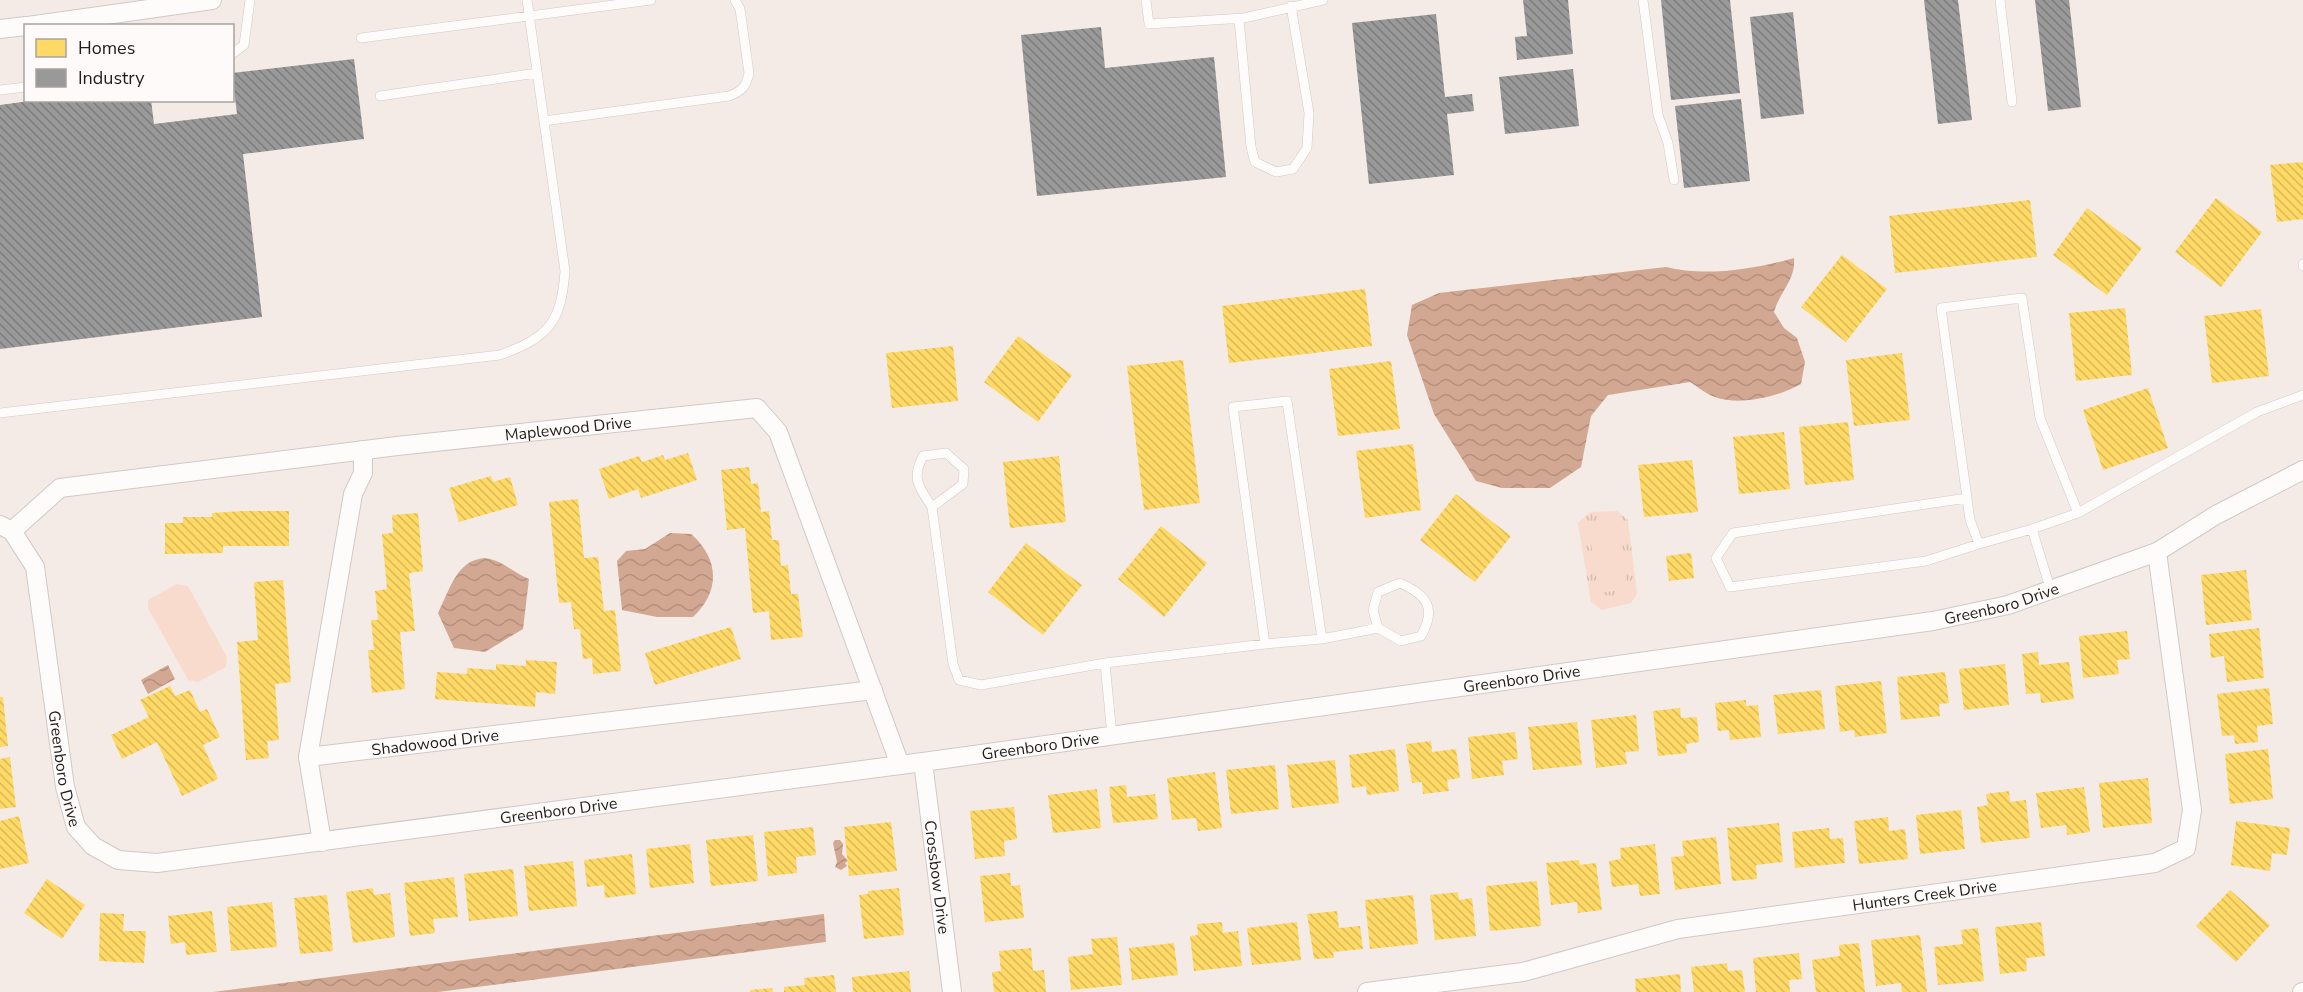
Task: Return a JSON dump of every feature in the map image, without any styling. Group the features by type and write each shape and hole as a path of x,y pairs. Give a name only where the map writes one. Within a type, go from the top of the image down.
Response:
{"street":[{"path":"38,24 108,11 212,0"},
{"path":"0,29 24,26"},
{"name":"Maplewood Drive","path":"6,528 60,488 363,450 757,408 778,432 900,765"},
{"path":"322,842 308,758 353,494 363,473 363,450"},
{"name":"Greenboro Drive","path":"6,528 35,567 65,788 76,827 93,846 118,860 157,863 900,765 1933,621 2008,605 2157,552 2216,515 2303,470"},
{"name":"Hunters Creek Drive","path":"1367,992 1523,972 1678,929 2155,863 2186,848 2192,810 2157,552"},
{"name":"Shadowood Drive","path":"308,758 873,690"},
{"name":"Crossbow Drive","path":"922,762 952,992"}],"lane":[{"path":"234,52 244,45 250,0"},
{"path":"0,413 500,355 527,345 545,333 563,298 565,271 527,0"},
{"path":"361,39 651,0"},
{"path":"544,121 729,96 740,92 747,83 748,73 740,9 735,0"},
{"path":"1146,0 1149,24 1239,19 1323,0"},
{"path":"1643,0 1658,115 1668,143 1674,180"},
{"path":"2000,0 2012,102"},
{"path":"1239,19 1251,147 1255,162 1276,172 1293,169 1307,148 1310,113 1292,6"},
{"path":"380,96 537,74"},
{"path":"0,90 24,87"},
{"path":"1979,544 1970,520 1941,308 2022,298 2040,418 2078,513"},
{"path":"1967,498 1733,533 1716,558 1730,587 1926,561 2078,513 2257,412 2303,395"},
{"path":"1265,644 1233,407 1287,401 1322,639"},
{"path":"932,507 963,484 964,469 946,453 923,456 915,471 918,486 932,507 953,664 959,680 981,685 1105,663 1322,639 1378,628 1401,640 1421,636 1430,620 1427,603 1417,590 1400,583 1378,592 1373,610 1378,628"},
{"path":"2032,529 2051,591"},
{"path":"1105,663 1112,736"}],"green space":[{"path":"1617,511 1628,520 1637,594 1631,603 1602,610 1591,602 1578,523 1590,512"},
{"path":"1617,527 1627,589 1599,593 1589,532"},
{"path":"177,584 188,586 227,657 226,667 198,682 188,680 148,608 148,600"}],"water":[{"path":"1794,258 1793,273 1774,312 1784,328 1797,338 1805,362 1801,384 1759,399 1736,401 1715,397 1690,382 1608,395 1591,416 1581,467 1550,488 1502,488 1476,481 1434,414 1407,335 1412,305 1439,293 1666,267 1697,271 1730,270"},
{"path":"670,533 691,534 707,553 713,575 712,586 702,607 693,617 657,617 622,610 617,561 626,551 645,549"},
{"path":"485,558 498,562 529,579 523,629 485,652 454,648 438,613 450,586 461,570 475,560"},
{"path":"168,665 175,679 148,694 141,680"},
{"path":"835,840 840,840 843,844 842,854 848,861 845,863 847,866 841,870 835,867 837,862 833,843"},
{"path":"824,914 826,942 438,992 213,992"}],"building: Homes":[{"path":"2303,162 2303,219 2277,222 2270,165"},
{"path":"2216,198 2262,232 2221,287 2175,252"},
{"path":"2030,200 2037,257 1895,273 1889,216"},
{"path":"2087,208 2142,248 2107,295 2053,255"},
{"path":"1842,255 1887,289 1846,342 1801,307"},
{"path":"1365,289 1372,346 1229,363 1222,306"},
{"path":"2125,308 2132,375 2076,381 2069,313"},
{"path":"2261,309 2269,376 2212,383 2204,316"},
{"path":"1018,336 1072,375 1038,422 984,382"},
{"path":"953,346 958,401 892,408 886,353"},
{"path":"1902,353 1910,420 1854,426 1846,360"},
{"path":"1183,360 1200,503 1144,510 1127,366"},
{"path":"1391,361 1400,429 1338,436 1329,369"},
{"path":"2148,388 2168,448 2103,470 2083,410"},
{"path":"1848,422 1854,480 1805,485 1799,427"},
{"path":"1784,432 1790,489 1739,494 1733,437"},
{"path":"1413,444 1421,510 1365,518 1356,451"},
{"path":"688,453 697,480 641,498 638,489 609,499 599,469 639,456 642,462 663,455 665,460"},
{"path":"1059,456 1066,522 1010,528 1003,462"},
{"path":"1692,460 1698,512 1644,517 1638,465"},
{"path":"749,467 751,484 758,483 761,512 769,511 772,540 779,540 781,566 788,565 791,594 798,594 803,637 771,640 769,611 753,613 745,528 727,530 721,470"},
{"path":"491,476 493,482 510,477 518,505 459,522 449,488"},
{"path":"1456,494 1511,536 1475,582 1420,540"},
{"path":"578,499 584,558 598,557 604,611 615,610 621,671 593,674 592,658 583,659 580,629 574,629 571,602 559,603 549,502"},
{"path":"289,511 289,546 223,546 223,553 165,554 165,523 183,523 183,517 212,517 212,513"},
{"path":"418,513 423,571 409,573 415,631 400,632 405,689 372,693 368,650 374,650 371,620 378,620 375,591 387,589 382,534 393,533 392,515"},
{"path":"1161,526 1207,563 1164,617 1118,579"},
{"path":"1026,543 1082,585 1043,635 988,592"},
{"path":"1691,553 1694,578 1669,581 1666,556"},
{"path":"2246,570 2252,620 2206,625 2201,575"},
{"path":"283,580 291,682 275,684 279,740 267,741 269,758 246,760 237,642 258,640 254,582"},
{"path":"731,627 741,659 655,685 645,653"},
{"path":"2259,628 2264,678 2227,682 2224,656 2211,658 2209,634"},
{"path":"2127,631 2130,659 2117,660 2119,674 2083,678 2079,636"},
{"path":"2038,652 2039,665 2069,662 2074,699 2041,703 2040,693 2026,694 2022,654"},
{"path":"526,660 557,662 555,694 536,692 535,707 435,699 437,672 467,674 467,668 496,670 496,664 526,666"},
{"path":"2005,664 2009,705 1964,710 1959,669"},
{"path":"1945,672 1949,703 1939,704 1940,716 1901,720 1897,677"},
{"path":"1881,681 1887,733 1855,737 1854,730 1840,732 1835,686"},
{"path":"170,686 175,696 190,690 200,712 207,709 220,737 203,745 218,779 182,796 157,742 122,759 111,735 149,717 140,700"},
{"path":"2269,688 2273,724 2257,726 2258,742 2235,744 2234,735 2222,736 2217,694"},
{"path":"1821,690 1825,729 1778,734 1773,695"},
{"path":"0,697 3,697 8,746 0,747"},
{"path":"1746,700 1746,706 1758,705 1761,737 1730,740 1729,730 1718,731 1715,703"},
{"path":"1680,708 1681,718 1697,717 1699,742 1686,744 1687,753 1658,756 1653,711"},
{"path":"1636,715 1639,751 1625,752 1627,764 1596,768 1591,720"},
{"path":"1577,722 1582,765 1533,770 1528,727"},
{"path":"1515,732 1518,759 1502,761 1504,775 1472,779 1468,737"},
{"path":"1431,741 1432,752 1456,749 1460,778 1447,780 1449,791 1423,794 1422,782 1412,783 1406,744"},
{"path":"1395,749 1399,791 1367,795 1366,786 1352,788 1349,755"},
{"path":"2268,749 2273,799 2230,804 2225,754"},
{"path":"10,757 16,807 0,809 0,759"},
{"path":"1335,760 1339,803 1292,808 1287,765"},
{"path":"1275,765 1279,809 1231,814 1226,770"},
{"path":"1215,772 1222,828 1198,831 1196,818 1172,820 1167,778"},
{"path":"2148,778 2152,823 2103,828 2099,783"},
{"path":"1126,785 1127,797 1155,794 1158,819 1113,823 1109,787"},
{"path":"2084,787 2090,832 2067,835 2066,825 2041,828 2036,793"},
{"path":"1097,789 1101,828 1053,833 1048,795"},
{"path":"2009,791 2010,802 2026,800 2030,838 1981,843 1977,807 1988,805 1986,794"},
{"path":"1014,807 1017,839 1004,841 1005,856 975,859 970,811"},
{"path":"1961,810 1965,849 1920,854 1916,815"},
{"path":"19,816 29,863 0,869 0,821"},
{"path":"1888,817 1889,831 1905,829 1908,859 1859,864 1854,821"},
{"path":"2236,821 2290,828 2287,855 2272,853 2270,871 2231,865"},
{"path":"891,822 897,871 849,876 844,827"},
{"path":"1779,823 1783,862 1756,865 1757,879 1732,881 1727,828"},
{"path":"813,827 816,855 796,857 797,873 768,876 764,832"},
{"path":"1829,828 1830,839 1843,838 1845,863 1795,868 1792,832"},
{"path":"753,835 758,881 711,886 706,840"},
{"path":"1716,837 1721,884 1675,890 1671,857 1684,856 1682,841"},
{"path":"690,844 694,883 650,888 646,849"},
{"path":"1655,844 1660,894 1640,896 1638,884 1612,887 1609,861 1621,859 1620,848"},
{"path":"632,854 636,894 605,898 604,885 587,887 584,860"},
{"path":"1579,860 1580,865 1596,863 1602,910 1578,913 1577,902 1551,905 1546,863"},
{"path":"573,861 577,906 529,911 524,866"},
{"path":"513,869 518,916 469,921 464,874"},
{"path":"1010,873 1011,886 1020,885 1024,918 985,922 980,876"},
{"path":"454,877 458,917 433,919 435,933 410,936 404,883"},
{"path":"47,879 85,905 62,939 24,913"},
{"path":"1537,881 1541,926 1490,931 1486,886"},
{"path":"373,888 374,895 390,893 395,937 353,943 346,892"},
{"path":"899,888 904,935 864,939 859,895 868,894 868,891"},
{"path":"2230,890 2270,925 2236,962 2196,926"},
{"path":"1458,892 1459,900 1472,898 1476,936 1435,940 1430,895"},
{"path":"327,895 333,951 300,954 294,898"},
{"path":"1413,895 1418,944 1370,949 1365,900"},
{"path":"272,902 277,947 231,951 227,907"},
{"path":"212,911 217,952 186,955 185,942 171,944 168,916"},
{"path":"1337,911 1339,928 1360,926 1363,949 1333,952 1334,958 1314,959 1307,914"},
{"path":"100,913 124,914 123,931 146,931 144,963 99,961"},
{"path":"1222,922 1223,933 1238,931 1242,966 1194,971 1190,936 1198,935 1197,924"},
{"path":"1297,922 1301,960 1252,965 1247,928"},
{"path":"2041,922 2045,956 2026,958 2027,971 2000,974 1995,927"},
{"path":"1978,928 1984,981 1938,985 1934,947 1963,944 1961,930"},
{"path":"1920,935 1927,992 1902,992 1901,983 1876,986 1871,940"},
{"path":"1117,937 1122,985 1071,990 1068,957 1093,954 1091,939"},
{"path":"1174,943 1178,975 1132,980 1129,948"},
{"path":"1859,943 1865,992 1816,992 1812,960 1840,956 1839,945"},
{"path":"1031,948 1033,971 1044,970 1046,992 994,992 992,972 1001,971 999,951"},
{"path":"1799,953 1802,979 1789,980 1790,992 1756,992 1753,958"},
{"path":"1727,963 1728,971 1742,970 1745,992 1694,992 1691,967"},
{"path":"909,971 911,992 853,992 852,977"},
{"path":"1680,974 1681,992 1636,992 1635,979"},
{"path":"834,975 836,992 784,992 784,987 805,985 804,978"},
{"path":"772,988 773,992 750,992 750,990"}],"building: Industry":[{"path":"1523,0 1568,0 1573,54 1517,60 1515,37 1527,36"},
{"path":"1661,0 1730,0 1740,93 1671,100"},
{"path":"1924,0 1958,0 1972,120 1938,124"},
{"path":"2035,0 2069,0 2081,107 2048,111"},
{"path":"1793,12 1804,114 1761,119 1750,17"},
{"path":"1436,14 1445,97 1472,94 1474,111 1447,114 1454,175 1369,184 1352,23"},
{"path":"1101,27 1105,68 1214,57 1226,177 1037,196 1021,35"},
{"path":"354,59 364,139 243,154 262,317 0,349 0,105 24,102 151,102 154,124 237,114 234,73"},
{"path":"1573,69 1579,126 1505,134 1499,77"},
{"path":"1741,99 1750,181 1684,188 1675,106"}]}
